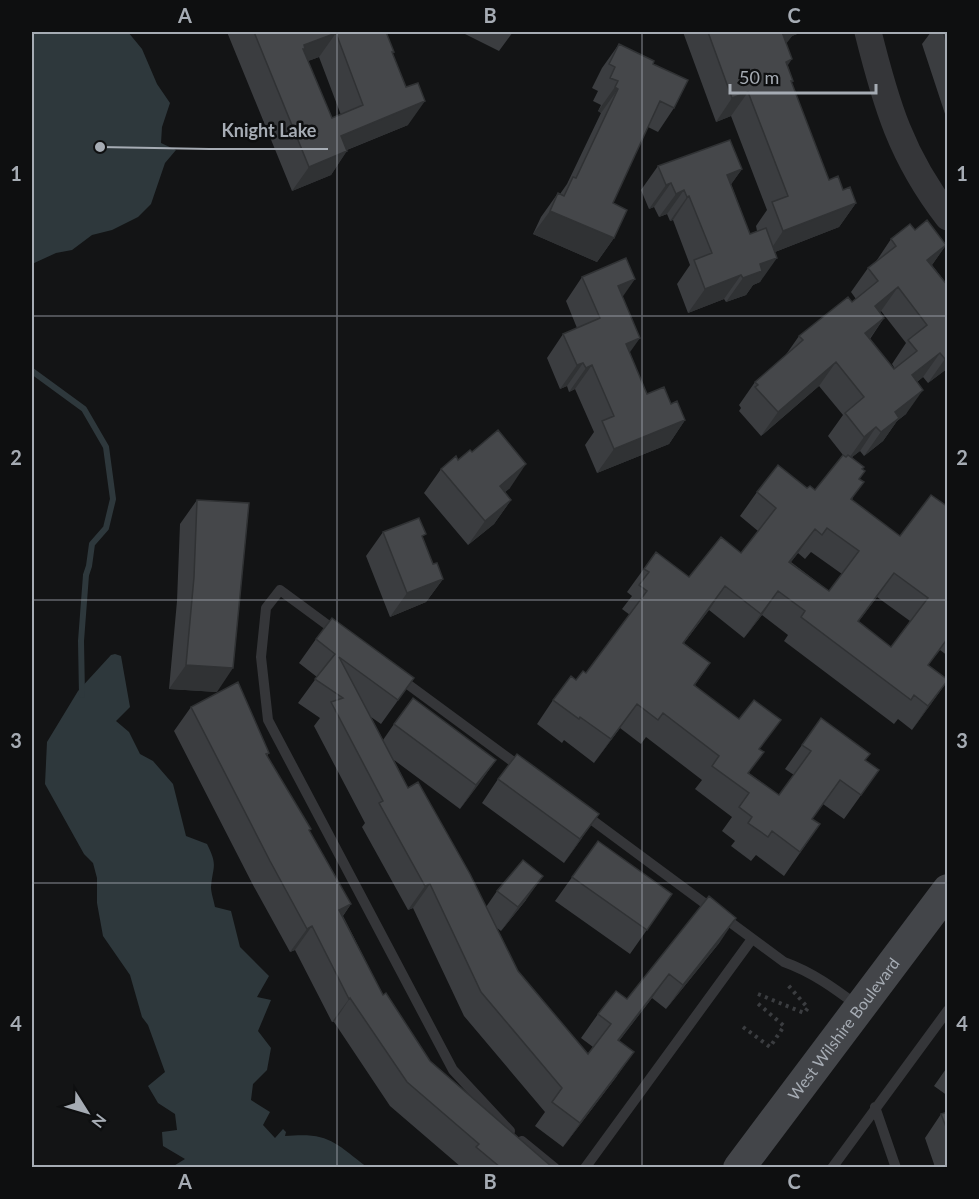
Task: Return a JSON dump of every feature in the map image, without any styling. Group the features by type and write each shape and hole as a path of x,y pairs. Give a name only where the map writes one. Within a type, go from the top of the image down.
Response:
{"main road":[{"name":"West Wilshire Boulevard","path":"739,1167 948,890"}],"street":[{"path":"868,32 884,97 903,146 926,189 948,217"}],"lane":[{"path":"348,639 280,590 266,608 261,657 268,720 453,1070 506,1127 555,1167"},
{"path":"386,668 530,775"},
{"path":"579,810 784,962 801,968 827,983 860,1008"},
{"path":"585,1167 752,939"},
{"path":"832,1167 948,1010"},
{"path":"875,1107 896,1167"}],"path":[{"path":"758,994 804,1013 808,1008 787,984"},
{"path":"743,1027 770,1047 784,1026 755,1001"}],"shaded area":[{"path":"32,32 128,32 142,49 157,84 170,103 162,127 161,143 176,150 165,163 151,204 138,217 112,230 92,235 72,250 56,253 32,264"},
{"path":"111,655 121,656 130,707 116,721 129,732 140,754 153,761 173,784 186,836 207,844 213,857 211,892 215,907 231,911 240,947 269,976 257,997 271,1000 258,1031 271,1048 267,1070 253,1084 251,1100 270,1112 263,1125 275,1138 283,1129 286,1132 285,1136 322,1137 338,1145 367,1167 172,1167 185,1159 163,1146 162,1132 177,1130 175,1114 158,1103 148,1086 165,1072 148,1025 142,1017 130,975 103,936 97,903 97,878 93,863 84,854 45,784 47,742 78,691"}],"building":[{"path":"254,32 386,32 406,87 418,83 425,101 341,136 347,151 309,167","holes":["336,33 363,105 332,118 303,49 305,49 304,45"]},
{"path":"708,32 782,32 792,59 786,62 793,81 791,81 829,180 838,176 843,190 850,187 856,203 783,231 772,202 788,196 748,92 732,98"},
{"path":"943,32 948,32 948,47"},
{"path":"619,44 654,61 653,64 688,80 674,108 660,101 613,203 627,210 614,238 550,211 558,193 564,196 573,177 576,178 618,89 615,87 618,81 610,78 615,67 609,64"},
{"path":"730,140 742,169 727,175 750,234 766,228 777,258 760,264 762,271 743,278 741,275 705,289 694,260 712,253 689,196 687,197 684,190 676,194 671,183 666,185 658,166"},
{"path":"927,220 946,245 927,260 948,286 948,357 945,359 940,353 912,375 923,390 895,412 899,418 881,432 876,427 864,437 845,413 864,397 836,362 778,412 755,387 758,385 755,382 803,340 799,336 848,297 852,302 878,281 868,268 896,246 891,239 910,224 915,230","holes":["898,287 927,325 908,340 917,351 894,369 865,333 884,318 875,306"]},
{"path":"626,258 635,279 618,286 640,338 626,344 647,394 664,387 671,404 677,401 685,420 614,449 602,421 614,416 592,365 586,368 583,363 577,365 563,334 600,318 582,277"},
{"path":"498,430 526,464 500,486 511,500 485,521 441,469 456,456 458,460 470,450 472,452"},
{"path":"843,455 846,457 848,455 864,467 862,469 865,471 859,479 864,482 851,499 900,536 931,495 948,507 948,638 928,665 948,680 928,706 914,695 911,700 801,617 805,611 778,591 761,614 725,586 683,643 710,663 694,685 739,719 754,700 781,720 759,749 764,752 748,773 779,795 811,751 802,745 821,718 870,754 865,760 879,770 861,795 840,780 812,819 820,824 800,852 772,831 768,837 748,823 752,817 739,807 749,793 712,766 719,756 663,713 658,720 637,704 611,739 553,700 571,676 576,680 583,671 586,673 647,591 639,585 649,572 644,569 656,552 689,577 721,537 741,553 776,508 757,492 778,465 807,488 810,486 815,490","holes":["827,528 859,551 829,591 789,562 815,529 822,535","894,573 928,598 891,647 858,621"]},
{"path":"197,500 249,503 233,668 186,665 194,577"},
{"path":"419,518 426,534 422,536 433,564 437,563 443,579 407,593 383,532"},
{"path":"332,618 414,678 398,700 339,657 408,788 418,782 470,874 518,971 588,1054 611,1024 598,1014 616,991 627,999 709,896 736,918 683,985 669,974 618,1040 634,1052 580,1123 552,1102 562,1088 481,992 430,884 425,886 379,803 383,801 331,702 343,698 315,679 335,654 316,639"},
{"path":"238,682 269,753 266,754 311,829 309,830 351,904 339,910 383,995 386,993 430,1061 552,1167 500,1167 476,1147 479,1144 407,1082 349,999 312,926 307,929 270,861 191,707"},
{"path":"413,698 496,760 476,785 394,724"},
{"path":"517,754 599,814 580,839 498,779"},
{"path":"598,841 672,894 647,930 572,877"},
{"path":"523,860 543,876 518,907 497,891"},
{"path":"948,1112 948,1132 941,1114"}],"waterway":[{"path":"32,371 84,409 106,447 113,499 106,528 92,544 86,575 81,641 82,695"}],"place":[{"name":"Knight Lake","path":"100,147"}]}
